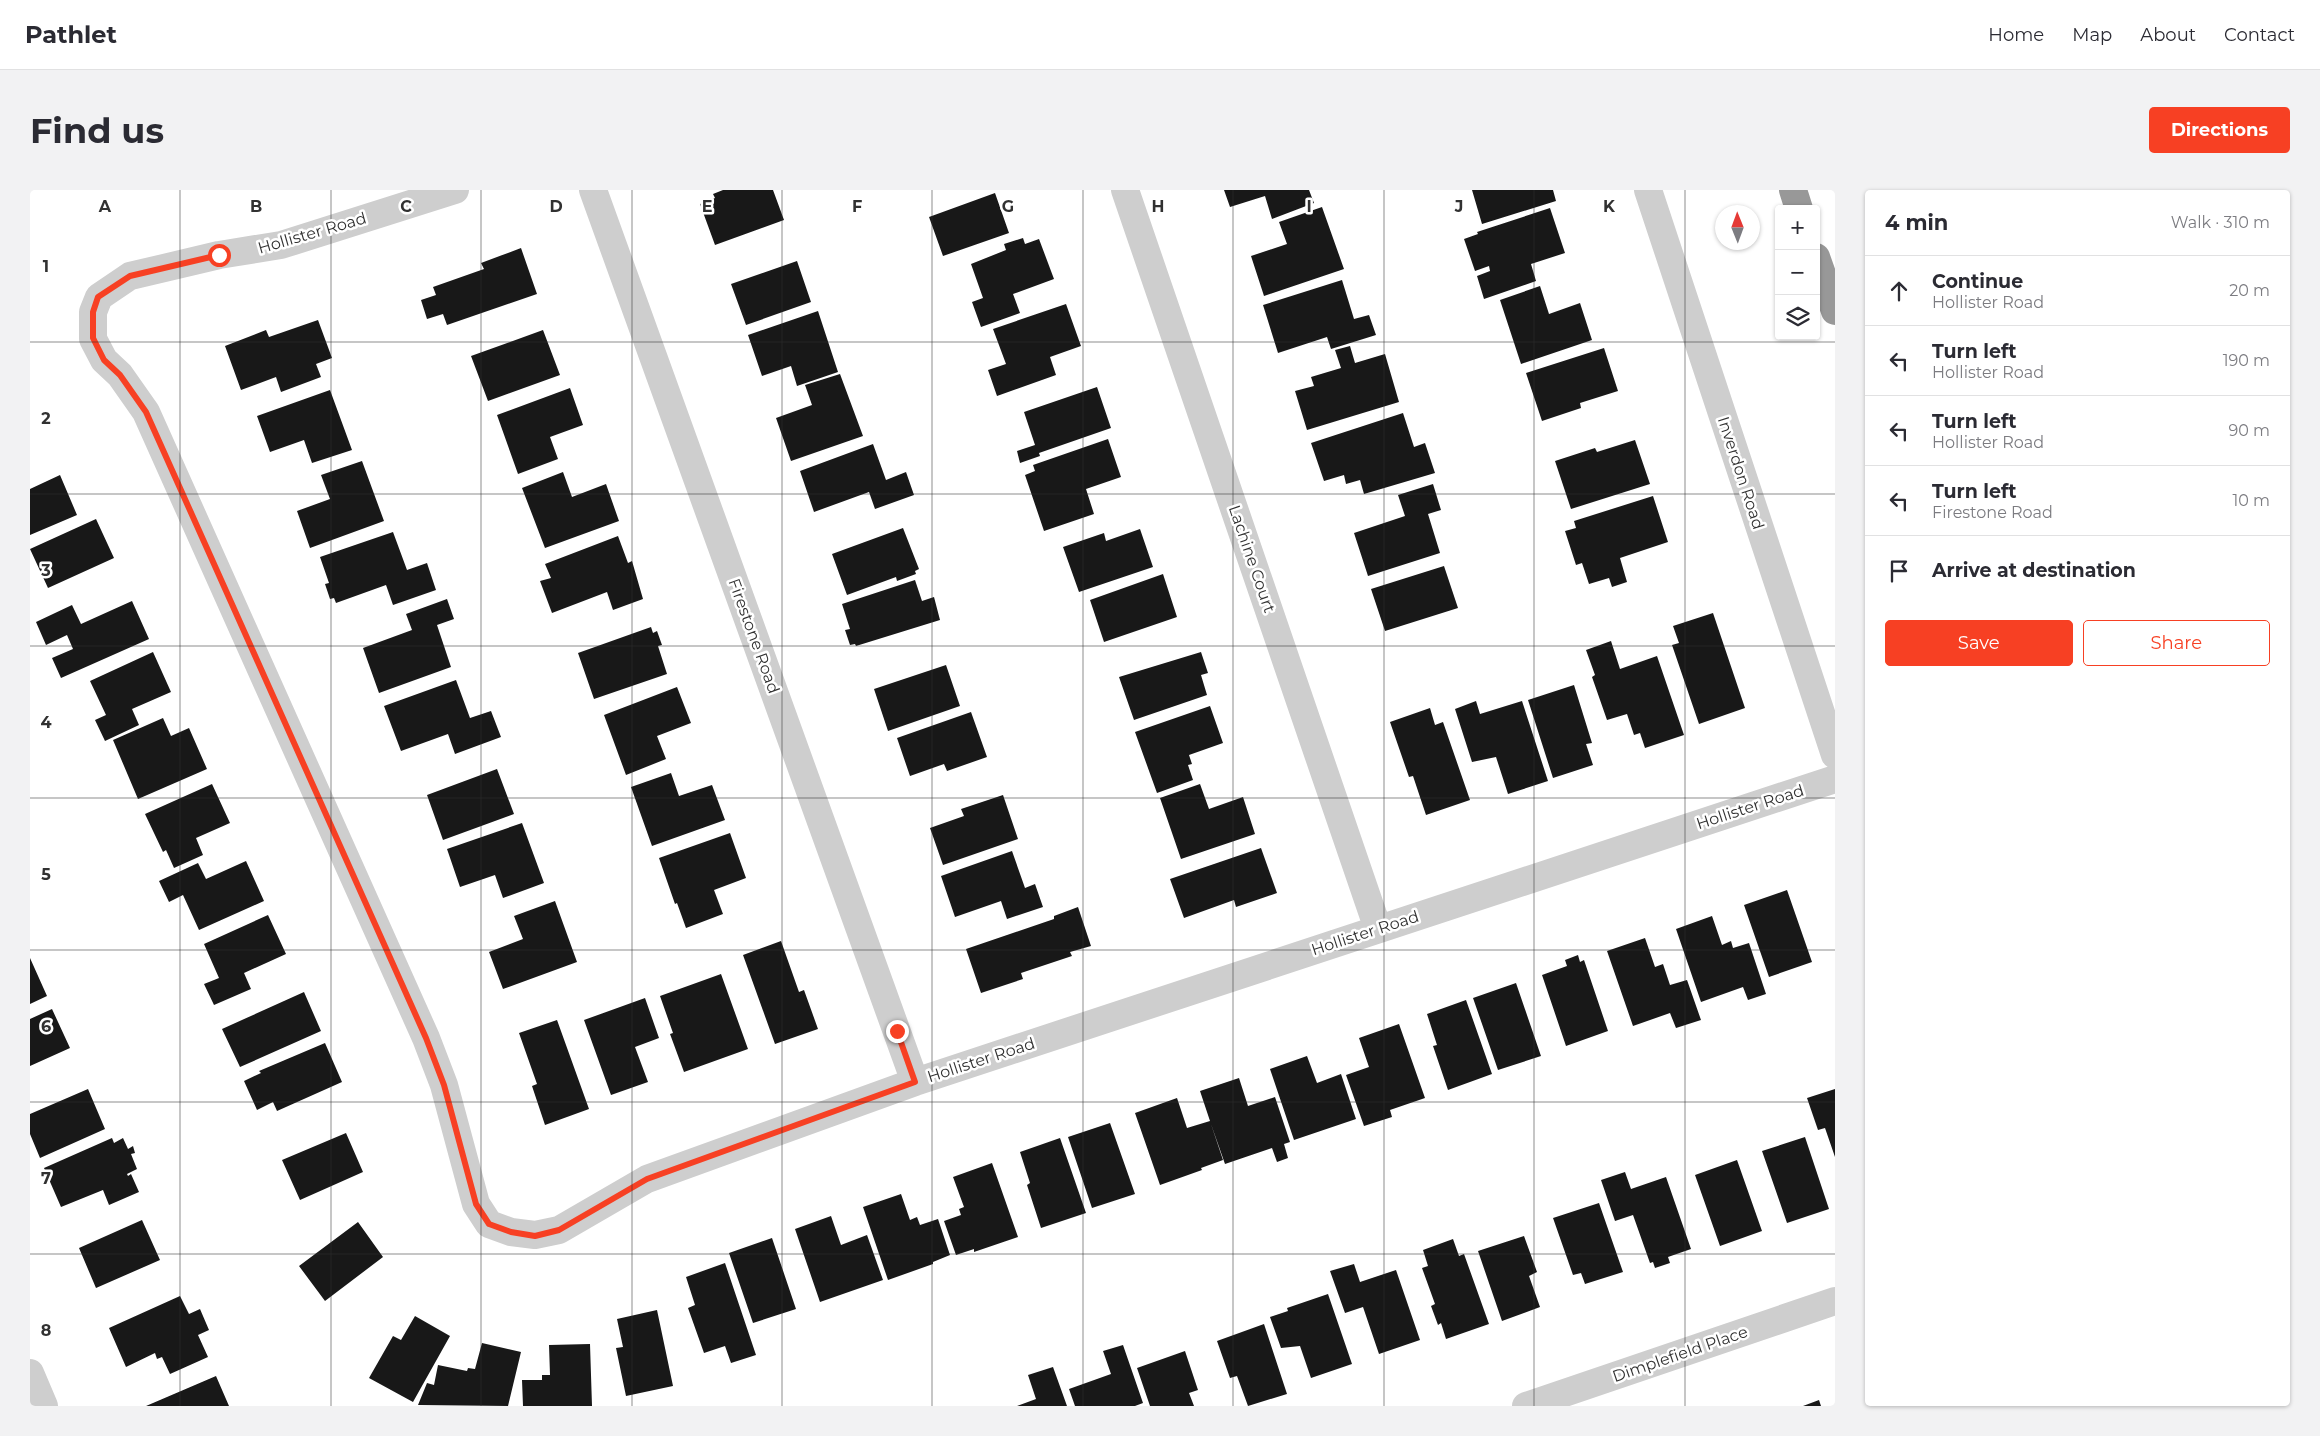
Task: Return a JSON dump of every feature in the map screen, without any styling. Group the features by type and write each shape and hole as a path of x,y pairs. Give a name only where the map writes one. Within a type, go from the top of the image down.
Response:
{"highway":[{"path":"1793,190 1798,205"},
{"path":"1820,268 1835,311"}],"street":[{"name":"Hollister Road","path":"455,190 281,245 219,255 130,276 98,297 93,312 93,338 104,360 120,375 146,412 426,1038 444,1085 476,1204 489,1224 511,1232 535,1236 559,1230 647,1179 915,1082 1835,779"},
{"name":"Firestone Road","path":"593,190 915,1082"},
{"name":"Lachine Court","path":"1125,190 1378,928"},
{"name":"Inverdon Road","path":"1648,190 1835,755"},
{"name":"Dimplefield Place","path":"1526,1406 1835,1301"}],"building":[{"path":"723,190 773,190 784,220 715,245 700,204 715,198 713,194"},
{"path":"1224,190 1309,190 1314,203 1272,219 1265,196 1230,207"},
{"path":"1472,190 1553,190 1556,201 1482,224"},
{"path":"995,193 1009,233 943,256 929,217"},
{"path":"1322,207 1344,269 1264,296 1251,256 1287,244 1279,222"},
{"path":"1550,208 1565,253 1531,264 1536,281 1484,299 1477,276 1490,271 1489,266 1475,271 1464,239 1478,234 1477,232"},
{"path":"1023,238 1025,244 1039,239 1054,279 1013,294 1020,313 981,327 972,302 983,298 971,264 1006,250 1004,244"},
{"path":"521,248 537,294 447,325 443,314 427,319 421,300 436,295 433,287 484,269 481,263"},
{"path":"797,261 811,302 746,325 731,284"},
{"path":"1342,280 1354,319 1369,315 1376,335 1331,349 1327,337 1278,353 1263,305"},
{"path":"1540,286 1549,314 1580,303 1592,340 1521,364 1500,300"},
{"path":"1066,304 1081,346 1050,357 1056,375 997,396 988,370 1006,364 993,329"},
{"path":"818,311 838,372 797,386 791,366 762,376 748,335"},
{"path":"318,320 332,358 316,364 321,377 281,392 276,377 241,390 225,346 266,330 269,337"},
{"path":"543,330 560,375 488,401 471,356"},
{"path":"1350,346 1355,363 1385,354 1399,402 1307,430 1295,391 1314,386 1311,377 1341,368 1335,350"},
{"path":"1604,348 1618,391 1580,403 1581,408 1542,421 1526,373"},
{"path":"840,374 863,436 791,461 776,418 812,405 805,385"},
{"path":"1097,387 1111,428 1039,453 1040,456 1020,463 1017,451 1035,445 1024,412"},
{"path":"570,388 583,425 550,437 558,459 518,474 497,415"},
{"path":"330,390 352,450 312,463 304,440 270,452 257,416"},
{"path":"1403,413 1414,447 1425,443 1435,473 1364,494 1360,480 1346,484 1344,475 1324,481 1311,443"},
{"path":"1108,439 1121,477 1086,489 1094,514 1044,531 1025,475 1035,471 1033,465"},
{"path":"1635,440 1650,484 1571,509 1555,461 1595,448 1597,452"},
{"path":"873,444 886,480 906,472 914,495 875,509 869,492 814,512 800,471"},
{"path":"362,461 384,521 310,548 297,511 330,499 321,475"},
{"path":"563,472 572,497 606,484 619,521 545,548 522,488"},
{"path":"60,475 77,515 30,535 30,489"},
{"path":"1433,484 1441,510 1428,514 1440,553 1368,576 1354,533 1405,516 1398,495"},
{"path":"1653,496 1668,542 1620,558 1627,582 1612,587 1609,578 1589,584 1582,563 1576,565 1565,531 1576,528 1574,521"},
{"path":"96,519 114,558 48,588 30,549"},
{"path":"903,528 919,569 915,571 916,574 897,581 896,577 847,595 832,554"},
{"path":"1140,529 1153,567 1079,592 1063,547 1104,533 1106,541"},
{"path":"393,532 407,570 427,563 436,590 393,605 386,585 336,603 334,598 330,599 325,584 329,583 320,557"},
{"path":"618,536 628,563 632,561 643,599 613,610 607,592 552,613 540,581 551,578 545,564"},
{"path":"1444,566 1458,608 1385,631 1371,589"},
{"path":"1163,574 1177,617 1104,642 1090,600"},
{"path":"915,580 922,601 934,597 940,620 856,646 855,644 850,645 845,630 850,629 842,604"},
{"path":"447,599 454,619 437,625 451,667 379,693 363,648 412,630 406,614"},
{"path":"132,601 149,639 61,678 52,658 73,649 67,635 46,645 36,622 72,605 81,624"},
{"path":"1713,613 1745,708 1699,724 1672,645 1679,643 1673,626"},
{"path":"651,627 653,633 657,631 662,645 658,646 667,674 594,699 578,653"},
{"path":"1611,641 1620,669 1657,656 1684,735 1645,748 1640,733 1634,735 1627,714 1607,720 1592,677 1595,675 1586,650"},
{"path":"153,652 171,692 132,709 139,725 105,741 95,720 106,715 90,681"},
{"path":"1201,652 1208,673 1201,675 1207,695 1134,720 1119,677"},
{"path":"946,665 960,706 888,731 874,689"},
{"path":"456,680 470,718 491,711 501,737 455,754 448,734 401,751 384,706"},
{"path":"1574,685 1592,743 1586,744 1593,765 1553,778 1528,700"},
{"path":"677,687 691,723 657,736 666,759 626,775 604,715"},
{"path":"1476,701 1480,714 1522,701 1548,781 1508,794 1496,757 1472,762 1455,709"},
{"path":"1210,706 1223,743 1189,755 1192,764 1188,765 1193,780 1157,793 1135,732"},
{"path":"1430,708 1435,725 1443,722 1470,800 1426,815 1413,776 1409,777 1390,722"},
{"path":"971,712 987,757 947,771 944,764 910,776 897,738"},
{"path":"163,718 171,736 189,728 207,769 138,799 113,740"},
{"path":"497,769 514,814 443,840 427,795"},
{"path":"671,773 679,796 712,785 725,820 652,846 631,787"},
{"path":"212,784 230,823 196,838 203,855 174,868 166,850 163,852 145,814"},
{"path":"1200,784 1209,809 1243,797 1255,834 1181,859 1160,798"},
{"path":"1003,795 1018,839 943,865 930,828 964,816 961,809"},
{"path":"522,823 544,883 503,898 495,875 460,887 447,849"},
{"path":"730,833 746,878 714,890 723,914 686,928 677,903 675,904 659,858"},
{"path":"1261,848 1277,893 1236,907 1234,900 1184,918 1170,879"},
{"path":"1012,851 1025,888 1035,884 1043,907 1007,919 1001,901 955,917 941,876"},
{"path":"246,861 264,901 199,930 183,895 169,902 159,881 198,863 206,879"},
{"path":"1787,890 1812,962 1769,977 1744,905"},
{"path":"555,901 577,962 503,989 489,952 523,939 514,916"},
{"path":"1078,907 1091,946 1070,952 1072,956 1021,973 1023,979 981,993 966,949 1054,919 1054,916"},
{"path":"268,915 286,954 244,973 251,989 214,1005 204,984 219,978 204,944"},
{"path":"1712,916 1722,945 1731,941 1733,948 1749,943 1766,994 1748,1000 1743,987 1701,1002 1676,929"},
{"path":"1645,938 1655,967 1663,964 1670,985 1687,980 1701,1020 1676,1028 1670,1013 1633,1026 1607,951"},
{"path":"781,941 799,992 804,990 818,1029 775,1044 743,955"},
{"path":"1578,955 1580,962 1584,960 1608,1031 1566,1046 1542,975 1567,966 1565,960"},
{"path":"30,958 47,996 30,1004"},
{"path":"721,974 748,1049 684,1072 670,1034 673,1033 660,996"},
{"path":"1516,983 1541,1056 1498,1070 1473,998"},
{"path":"304,992 321,1031 240,1067 222,1029"},
{"path":"645,998 659,1038 635,1047 648,1082 611,1095 584,1020"},
{"path":"1466,1000 1492,1074 1448,1090 1433,1046 1437,1045 1427,1014"},
{"path":"52,1009 70,1048 30,1066 30,1019"},
{"path":"557,1020 589,1109 545,1125 532,1086 537,1084 519,1033"},
{"path":"1399,1024 1425,1098 1390,1110 1392,1117 1364,1126 1346,1075 1369,1067 1359,1038"},
{"path":"325,1043 342,1082 277,1111 273,1102 257,1110 244,1081 261,1073 259,1071"},
{"path":"1307,1056 1317,1083 1341,1074 1356,1119 1294,1140 1270,1069"},
{"path":"1239,1078 1248,1106 1275,1097 1290,1142 1284,1144 1288,1158 1277,1162 1272,1148 1225,1164 1211,1124 1223,1160 1201,1168 1202,1170 1160,1185 1135,1113 1177,1098 1187,1128 1210,1121 1200,1091"},
{"path":"88,1089 105,1129 40,1158 30,1134 30,1114"},
{"path":"1835,1089 1835,1157 1825,1128 1818,1130 1807,1098"},
{"path":"1110,1123 1135,1194 1092,1208 1068,1137"},
{"path":"346,1133 363,1172 300,1200 282,1160"},
{"path":"1805,1137 1829,1209 1787,1223 1762,1151"},
{"path":"112,1138 114,1143 123,1138 128,1149 133,1146 135,1153 131,1154 137,1169 127,1174 128,1176 131,1174 139,1192 109,1205 103,1190 61,1207 44,1168"},
{"path":"1060,1138 1086,1213 1041,1228 1027,1185 1030,1183 1020,1152"},
{"path":"1737,1160 1762,1231 1720,1246 1695,1175"},
{"path":"992,1163 1018,1237 974,1252 974,1249 956,1255 944,1221 961,1215 959,1209 964,1207 953,1177"},
{"path":"1625,1172 1631,1189 1666,1177 1691,1249 1668,1257 1670,1263 1655,1268 1653,1262 1650,1263 1633,1215 1615,1221 1601,1180"},
{"path":"901,1194 910,1220 917,1217 920,1225 938,1219 950,1255 933,1262 933,1264 888,1280 863,1207"},
{"path":"1599,1203 1623,1272 1585,1284 1581,1273 1573,1275 1553,1218"},
{"path":"831,1216 841,1245 867,1235 883,1280 820,1302 795,1229"},
{"path":"142,1220 160,1260 96,1288 79,1248"},
{"path":"358,1222 383,1257 325,1301 299,1266"},
{"path":"1524,1236 1537,1272 1529,1276 1540,1307 1502,1321 1478,1251"},
{"path":"772,1238 796,1309 753,1323 729,1253"},
{"path":"1453,1239 1459,1256 1464,1254 1489,1324 1446,1339 1441,1323 1438,1325 1431,1306 1435,1304 1422,1268 1428,1266 1423,1250"},
{"path":"725,1263 756,1355 731,1363 725,1346 704,1353 688,1308 695,1305 686,1277"},
{"path":"1354,1264 1360,1282 1396,1270 1420,1340 1379,1354 1363,1307 1345,1313 1330,1271"},
{"path":"1328,1294 1352,1364 1311,1378 1300,1346 1281,1348 1270,1317 1288,1311 1287,1308"},
{"path":"180,1296 189,1314 200,1309 209,1330 198,1335 208,1357 170,1374 162,1357 157,1359 155,1353 126,1367 109,1328"},
{"path":"657,1310 673,1386 626,1396 616,1348 623,1347 617,1319"},
{"path":"415,1316 450,1336 413,1402 369,1378 393,1336 401,1340"},
{"path":"1264,1324 1287,1394 1248,1406 1237,1376 1230,1378 1217,1341"},
{"path":"482,1343 521,1352 508,1406 418,1405 427,1383 434,1385 438,1365 467,1371 468,1368 475,1369"},
{"path":"590,1344 592,1406 523,1406 522,1380 542,1380 542,1375 550,1375 549,1345"},
{"path":"1123,1345 1143,1403 1135,1406 1075,1406 1069,1389 1111,1374 1103,1351"},
{"path":"1185,1351 1198,1390 1189,1393 1194,1406 1150,1406 1137,1368"},
{"path":"1053,1367 1067,1406 1017,1406 1036,1399 1028,1375"},
{"path":"216,1376 229,1406 146,1406"},
{"path":"1819,1400 1821,1406 1803,1406"}],"route":[{"path":"219,255 130,276 98,297 93,312 93,338 104,360 120,375 146,412 426,1038 444,1085 476,1204 489,1224 511,1232 535,1236 559,1230 647,1179 915,1082 897,1031"}]}
